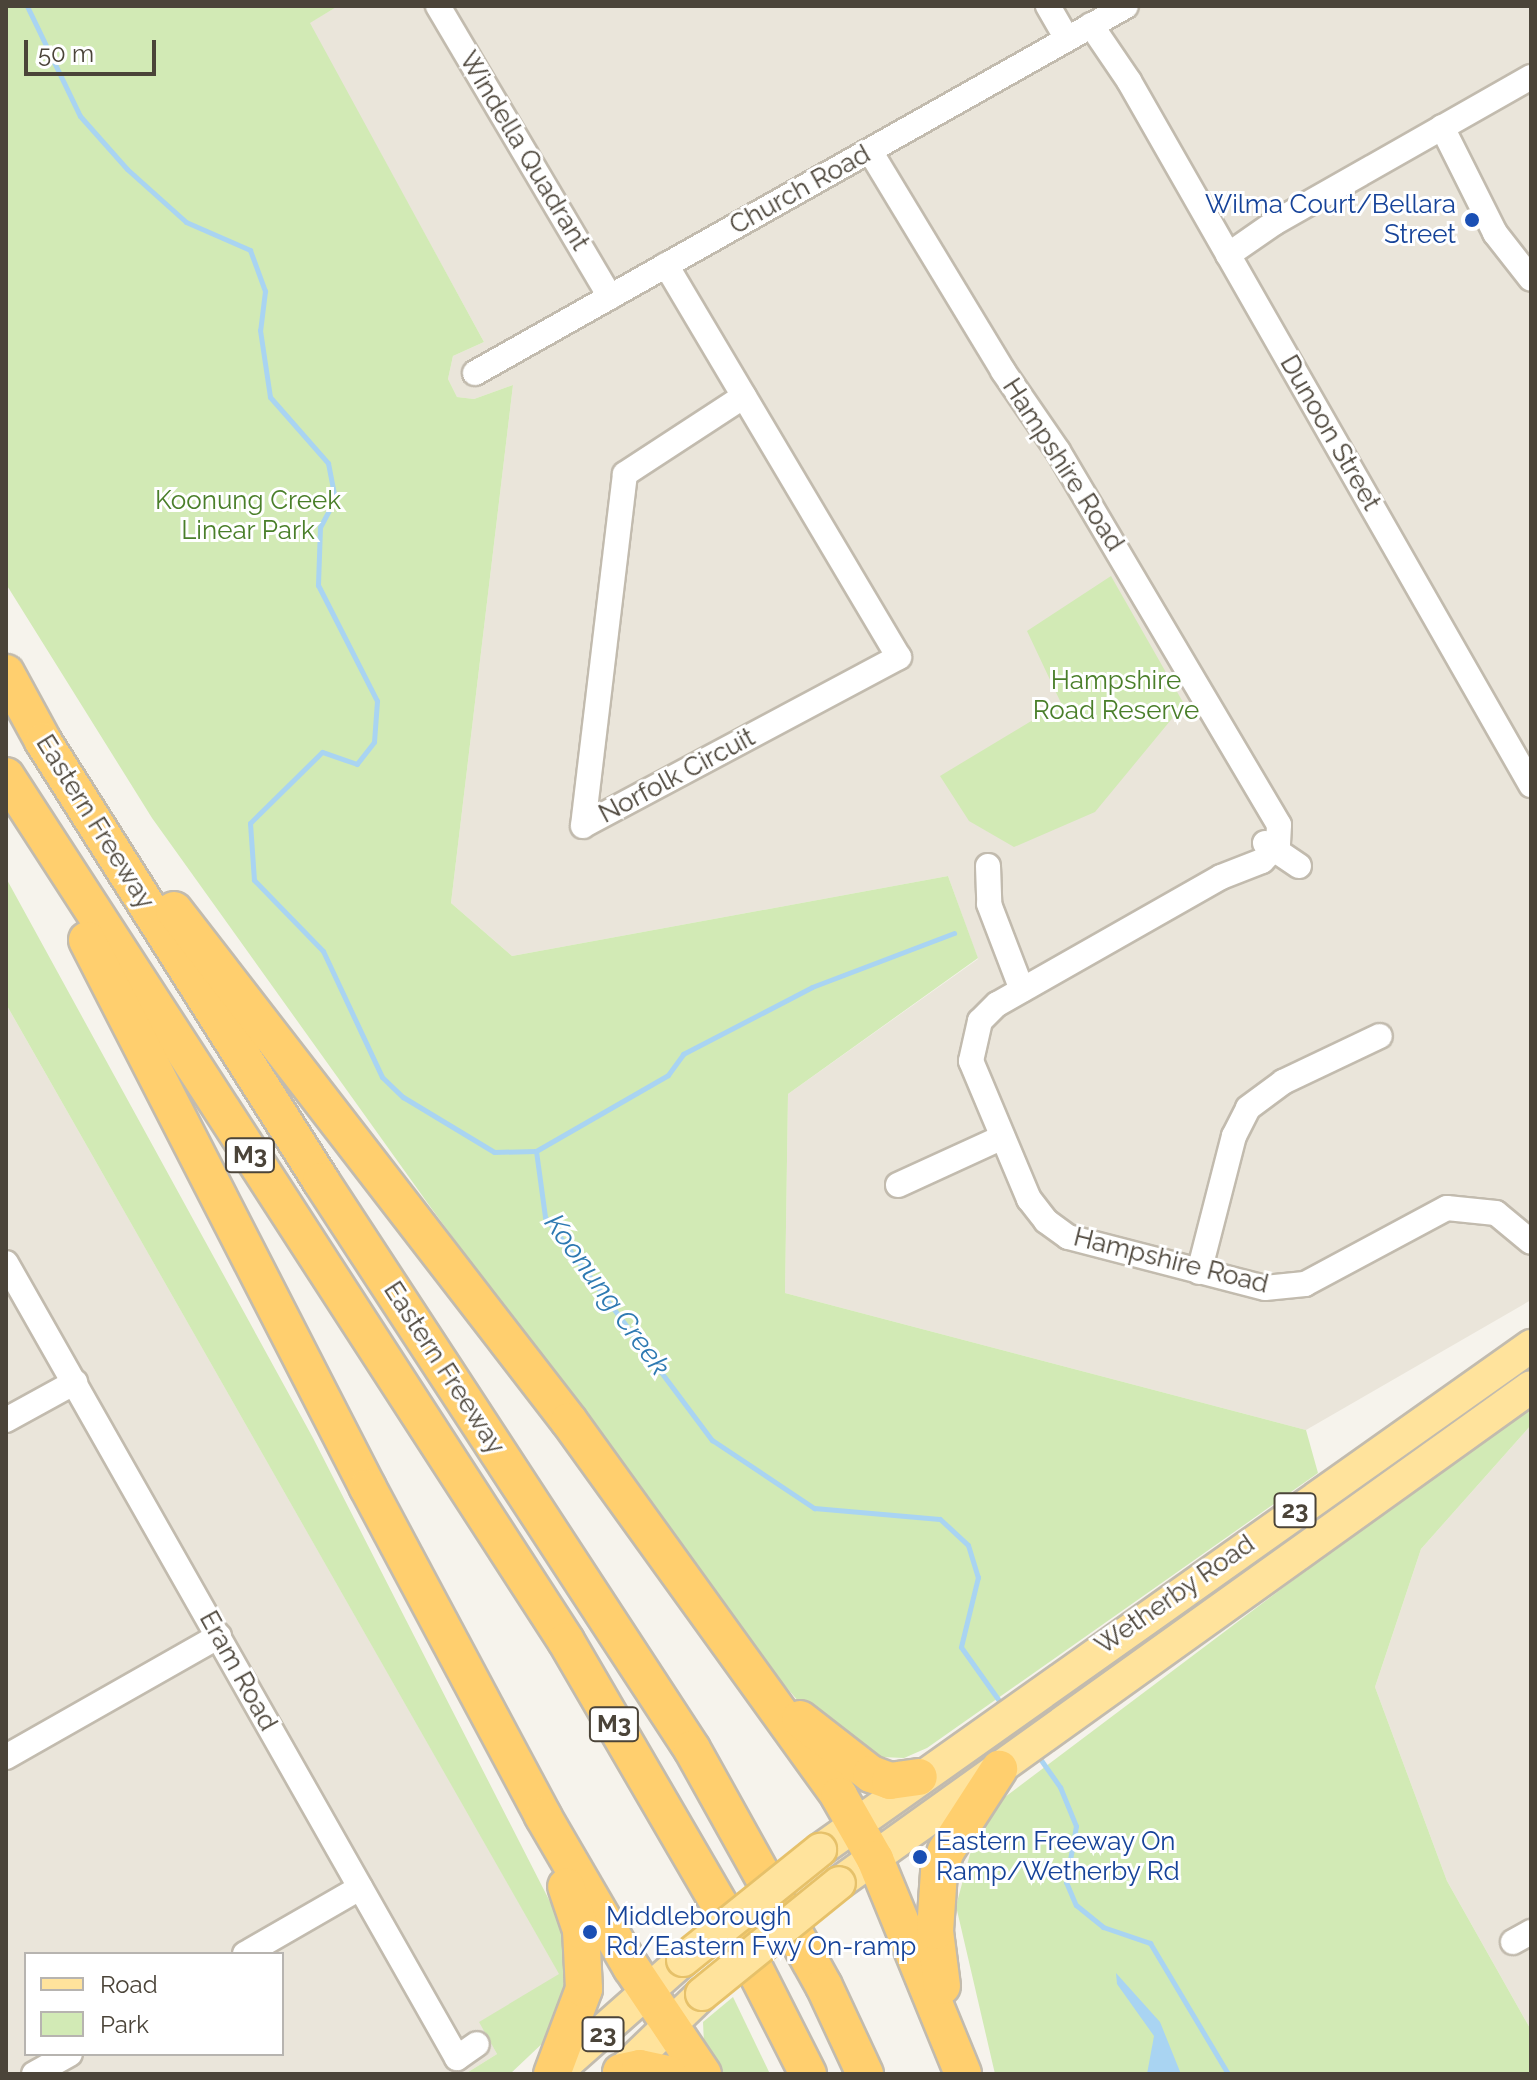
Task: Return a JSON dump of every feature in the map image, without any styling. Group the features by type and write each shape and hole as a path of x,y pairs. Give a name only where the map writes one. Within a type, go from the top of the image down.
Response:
{"highway":[{"name":"Eastern Freeway","path":"6,673 43,741 692,1749 824,1986 865,2074"},
{"path":"43,741 560,1408 726,1638 875,1859 952,2038 963,2074"},
{"name":"Eastern Freeway","path":"11,785 566,1641 738,1936 808,2074"},
{"path":"11,785 167,1102 543,1816 703,2074"},
{"path":"726,1638 825,1742 871,1774 890,1781 919,1777"},
{"path":"952,2038 935,1931 939,1872 946,1851 999,1769"},
{"path":"543,1816 581,1930 584,1989 553,2074"},
{"path":"620,2073 640,2068 668,2074"}],"main road":[{"name":"Wetherby Road","path":"919,1777 1531,1346"},
{"name":"Wetherby Road","path":"999,1769 1531,1387"},
{"name":"23","path":"620,2073 702,1994 839,1883 999,1769"},
{"name":"23","path":"553,2074 683,1960 820,1850 919,1777"}],"street":[{"name":"Windella Quadrant","path":"438,6 610,297"},
{"path":"1048,6 1067,39"},
{"name":"Church Road","path":"475,373 1126,6"},
{"name":"Dunoon Street","path":"1096,23 1531,785"},
{"path":"1226,250 1531,77"},
{"path":"1436,131 1504,248 1531,279"},
{"name":"Hampshire Road","path":"870,151 1003,371 1058,451 1252,781 1269,825 1270,846 984,1015 971,1046 974,1072 1029,1199 1059,1232 1265,1288 1292,1288 1433,1212 1464,1207 1496,1213 1531,1242"},
{"name":"Norfolk Circuit","path":"666,265 744,396 899,657 583,826 625,474 744,396"},
{"path":"1270,846 1299,866"},
{"path":"988,866 989,904 1022,990"},
{"path":"1199,1272 1234,1136 1248,1108 1283,1082 1380,1036"},
{"path":"898,1185 1003,1137"},
{"name":"Eram Road","path":"6,1263 457,2058 477,2044"},
{"path":"6,1420 75,1382"},
{"path":"6,1757 219,1636"},
{"path":"248,1952 360,1888"},
{"path":"34,2074 66,2056"}],"shaded area":[{"path":"338,6 1531,6 1531,1300 1306,1430 785,1293 788,1094 978,959 948,876 512,956 451,903 513,385 474,399 457,397 448,379 453,356 484,342 309,23"},
{"path":"6,1004 560,1975 480,2022 497,2054 465,2074 6,2074"},
{"path":"1531,1425 1531,2030 1447,1881 1375,1687 1421,1549"}],"green space":[{"name":"Koonung Creek Linear Park","path":"6,6 338,6 310,23 484,342 453,356 448,379 457,397 474,399 513,385 451,903 512,956 948,876 978,958 788,1094 785,1293 1306,1430 1318,1473 927,1748 904,1758 881,1757 806,1710 773,1672 429,1205 152,818 6,584"},
{"name":"Hampshire Road Reserve","path":"1111,576 1184,704 1095,812 1014,847 969,821 940,776 1061,703 1027,631"},
{"path":"6,878 313,1438 567,1935 571,1975 547,2039 510,2074 465,2074 497,2054 479,2022 559,1974 6,1004"},
{"path":"1531,1401 1531,1425 1421,1549 1375,1687 1447,1881 1531,2030 1531,2074 995,2074 956,1906 970,1854 1001,1800"},
{"path":"733,1997 770,2074 722,2074 704,2043 703,2022"}],"water":[{"path":"1116,1973 1160,2022 1181,2074 1147,2074 1154,2036 1117,1984"}],"waterway":[{"name":"Koonung Creek","path":"27,6 80,116 127,169 186,222 250,250 265,291 260,330 270,397 328,463 335,499 320,527 318,585 377,701 374,742 357,764 322,752 250,823 254,880 323,951 382,1077 403,1097 494,1152 536,1151 545,1217 712,1440 814,1508 940,1519 968,1545 978,1577 961,1647 1003,1706"},
{"path":"536,1151 668,1075 683,1054 812,987 954,933"},
{"name":"Koonung Creek","path":"1036,1753 1060,1787 1076,1826 1066,1882 1076,1905 1103,1927 1150,1943 1228,2074"}],"place":[{"name":"Wilma Court/Bellara Street","path":"1472,220"},
{"name":"Eastern Freeway On Ramp/Wetherby Rd","path":"920,1857"},
{"name":"Middleborough Rd/Eastern Fwy On-ramp","path":"590,1932"}]}
